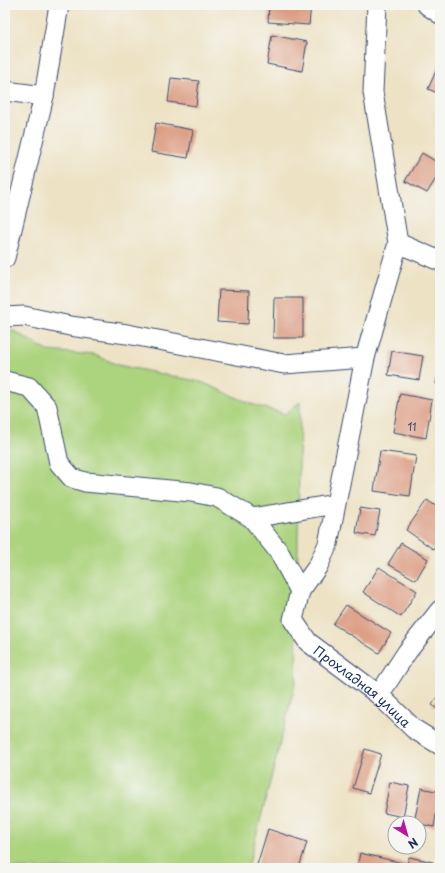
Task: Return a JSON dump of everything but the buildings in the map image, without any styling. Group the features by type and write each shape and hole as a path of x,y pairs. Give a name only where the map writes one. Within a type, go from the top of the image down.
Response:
{"street":[{"path":"5,258 44,96 59,5"},
{"path":"5,381 29,387 47,407 59,463 72,478 85,482 191,492 217,497 252,518 279,552 300,591 318,566 328,544 365,358 398,243 373,92 377,5"},
{"path":"427,5 440,14"},
{"path":"5,91 44,96"},
{"path":"398,243 440,261"},
{"path":"5,316 24,316 70,326 127,334 284,364 365,358"},
{"path":"252,518 335,504"},
{"name":"Прохладная улица","path":"300,591 293,620 308,642 379,695 414,729 440,745"},
{"path":"379,695 407,652 440,610"}],"green space":[{"path":"5,329 14,331 48,351 95,355 118,365 201,382 254,405 285,414 300,402 296,681 248,868 5,868"}]}
